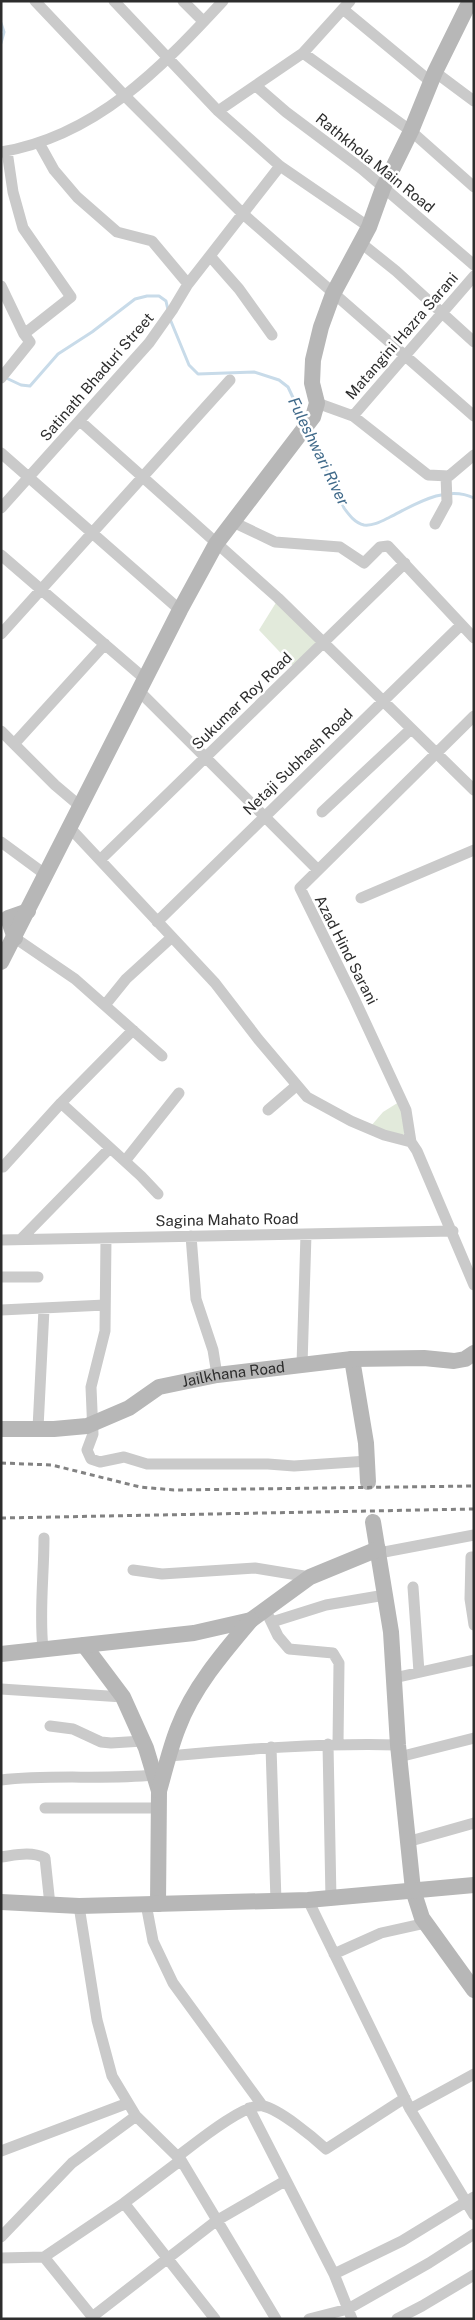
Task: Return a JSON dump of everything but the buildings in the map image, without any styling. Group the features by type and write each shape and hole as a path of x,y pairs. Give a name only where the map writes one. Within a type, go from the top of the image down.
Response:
{"street":[{"path":"36,1 126,97 242,213 474,416"},
{"path":"114,1 218,111 280,166 369,227"},
{"path":"184,1 203,21"},
{"path":"1,962 15,938 180,610 216,544 297,437 315,410 312,383 313,360 321,327 333,294 369,227 383,188 411,131 433,76 470,1"},
{"path":"24,334 71,297 23,228 4,151 39,143 100,115 126,97 168,57 220,2"},
{"path":"218,111 303,53 347,6 433,76 474,101"},
{"path":"303,53 411,131 474,187"},
{"name":"Rathkhola Main Road","path":"256,86 286,112 362,169 474,265"},
{"path":"39,143 54,170 77,197 117,232 152,241 188,284"},
{"name":"Satinath Bhaduri Street","path":"1,508 149,343 166,321 188,284 280,166"},
{"path":"361,243 396,271 474,342"},
{"path":"210,256 240,289 272,335"},
{"name":"Matangini Hazra Sarani","path":"353,416 474,276"},
{"path":"1,286 24,334 30,342 1,378"},
{"path":"1,634 230,380"},
{"path":"315,410 353,416 428,475 446,481"},
{"path":"80,421 325,642 474,790"},
{"path":"1,453 180,610"},
{"path":"435,524 447,502 446,481 474,454"},
{"path":"233,522 275,542 340,547 364,563 380,547 388,546 474,638"},
{"path":"1,555 104,644 205,757 318,870"},
{"name":"Sukumar Roy Road","path":"100,860 405,563"},
{"name":"Netaji Subhash Road","path":"157,922 461,624"},
{"path":"14,744 104,644"},
{"name":"Azad Hind Sarani","path":"411,1142 406,1110 354,998 300,892 302,885 474,716"},
{"path":"322,812 411,729"},
{"path":"1,731 81,807"},
{"path":"70,828 215,983 296,1086 314,1102 335,1114 384,1135 411,1142 417,1151 474,1285"},
{"path":"1,842 46,875"},
{"path":"361,898 474,850"},
{"path":"28,911 4,915 15,938 75,979 162,1056"},
{"path":"104,1005 126,979 172,937"},
{"path":"1,1166 3,1167 60,1103 133,1030"},
{"path":"268,1110 296,1086"},
{"path":"125,1161 180,1093"},
{"path":"60,1103 125,1161 158,1194"},
{"path":"21,1239 110,1148"},
{"name":"Sagina Mahato Road","path":"1,1240 452,1231"},
{"path":"302,1365 306,1234"},
{"path":"192,1236 196,1299 214,1350 217,1375"},
{"path":"106,1238 105,1331 91,1387 93,1434 87,1450 88,1455 95,1461 124,1457 147,1464 268,1464 294,1466 368,1461"},
{"path":"1,1277 38,1277"},
{"path":"1,1310 105,1306"},
{"path":"38,1428 44,1309"},
{"name":"Jailkhana Road","path":"1,1429 72,1428 92,1424 129,1408 159,1388 217,1375 352,1359 424,1358 454,1361 465,1360 474,1354"},
{"path":"352,1359 368,1461 368,1482"},
{"path":"372,1522 379,1551 391,1632 399,1751 413,1890 426,1923 474,1990"},
{"path":"268,1615 310,1577 379,1551 474,1535"},
{"path":"43,1649 40,1622 44,1572 44,1538"},
{"path":"474,1556 471,1557 470,1599 474,1625"},
{"path":"132,1570 162,1574 255,1568 310,1577"},
{"path":"413,1587 418,1672"},
{"path":"1,1654 194,1633 268,1615 385,1595"},
{"path":"268,1615 283,1643 289,1649 333,1653 339,1663 333,1744 331,1899"},
{"path":"251,1620 224,1652 193,1697 178,1728 159,1791 152,1904 153,1941 173,1983 262,2105 304,2129 326,2149 407,2103 474,2074"},
{"path":"84,1645 124,1697 143,1741 159,1791"},
{"path":"394,1678 474,1660"},
{"path":"1,1689 124,1697"},
{"path":"50,1726 73,1729 106,1743 143,1741"},
{"path":"169,1756 271,1746 333,1744 399,1751 474,1738"},
{"path":"271,1746 276,1900"},
{"path":"1,1780 38,1776 111,1778 154,1775"},
{"path":"45,1808 159,1808"},
{"path":"407,1842 474,1823"},
{"path":"1,1857 28,1853 38,1854 45,1858 50,1905"},
{"path":"1,1902 79,1906 308,1900 474,1885"},
{"path":"308,1900 407,2103 469,2200 474,2214"},
{"path":"79,1906 97,2020 112,2076 136,2116 179,2159 276,2319"},
{"path":"334,1954 381,1934 426,1923"},
{"path":"1,2151 128,2103"},
{"path":"1,2258 44,2257 124,2203 211,2131 249,2108 262,2105"},
{"path":"249,2108 334,2274 350,2314"},
{"path":"1,2237 72,2163 97,2142 136,2116"},
{"path":"44,2257 93,2318 216,2221 285,2180"},
{"path":"334,2274 402,2241 469,2200"},
{"path":"124,2203 215,2319"},
{"path":"309,2319 350,2314 474,2234"},
{"path":"397,2319 474,2275"}],"green space":[{"path":"277,601 316,640 316,646 294,667 259,630"},
{"path":"399,1102 406,1127 402,1136 371,1126 383,1112"}],"waterway":[{"name":"Fuleshwari River","path":"1,23 4,32 1,43"},
{"name":"Fuleshwari River","path":"4,377 21,385 30,386 58,354 92,332 135,299 159,296 166,301 168,310"},
{"name":"Fuleshwari River","path":"170,319 189,365 198,374 254,372 279,380 288,387 304,421"},
{"name":"Fuleshwari River","path":"309,431 344,508 352,518 361,524 371,525 378,523 420,502 441,495 452,493 474,498"}],"railway":[{"path":"1,1463 52,1465 140,1487 174,1490 474,1486"},
{"path":"1,1518 474,1509"}]}
